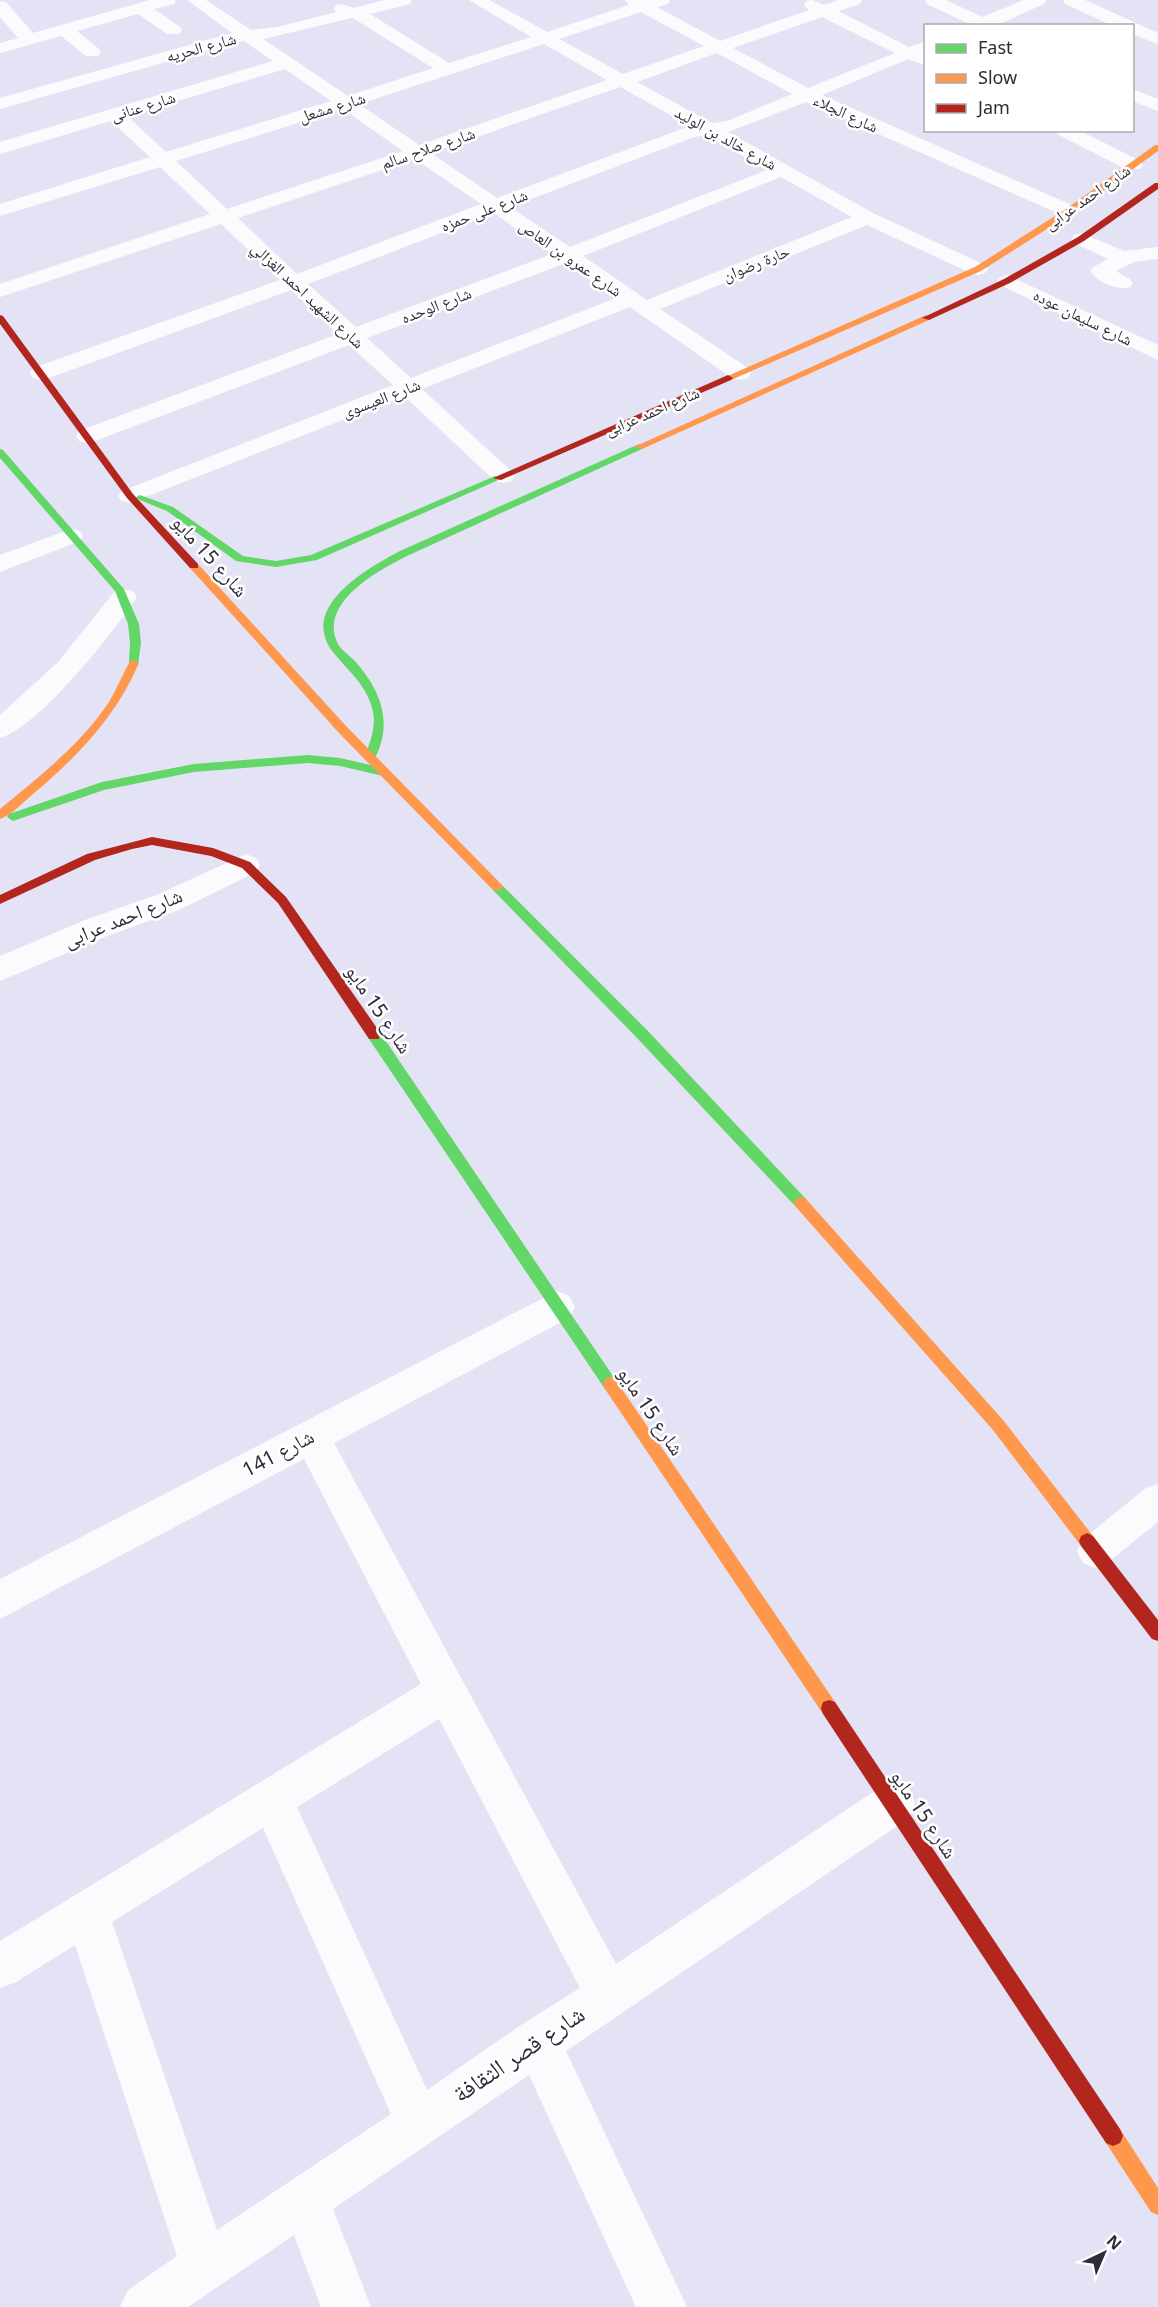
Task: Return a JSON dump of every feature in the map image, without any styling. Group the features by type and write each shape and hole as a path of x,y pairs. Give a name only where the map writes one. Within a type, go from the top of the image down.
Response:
{"main road":[{"name":"شارع احمد عرابى","path":"130,496 152,501 170,509 240,559 267,566 283,566 313,558 978,268 1069,211 1158,147"},
{"name":"شارع احمد عرابى","path":"370,758 381,732 380,705 373,692 332,643 328,635 333,609 344,593 364,576 445,535 1007,281 1081,239 1158,185"},
{"name":"شارع 15 مايو","path":"0,318 130,496 284,667 383,772 642,1034 814,1218 998,1425 1158,1633"},
{"path":"0,452 124,597 135,628 136,649 132,670 105,711 70,753 28,793 0,815"},
{"path":"0,823 36,807 89,789 221,764 299,759 327,760 383,772"},
{"name":"شارع 15 مايو","path":"0,900 91,857 132,844 152,841 213,852 246,865 282,900 894,1803 1158,2205"}],"street":[{"path":"0,48 64,30 134,6 168,0"},
{"path":"197,0 216,0"},
{"name":"شارع عمرو بن العاص","path":"197,0 740,373"},
{"path":"328,0 448,70"},
{"name":"شارع خالد بن الوليد","path":"477,0 868,218 978,268"},
{"name":"شارع مشعل","path":"0,210 448,70 545,38 637,3 662,0"},
{"path":"802,0 920,54"},
{"name":"شارع صلاح سالم","path":"0,291 417,152 854,0"},
{"path":"933,0 980,24"},
{"path":"984,24 1038,0"},
{"path":"1071,0 1125,24"},
{"name":"شارع الحريه","path":"0,104 246,35 277,32 392,1"},
{"name":"شارع الجلاء","path":"637,3 807,95 894,136 1069,211"},
{"path":"0,6 30,40"},
{"path":"134,6 172,30"},
{"path":"64,30 92,52"},
{"name":"شارع على حمزه","path":"41,373 294,282 690,132 731,126 807,95 920,54"},
{"name":"شارع عنانى","path":"0,148 287,63"},
{"path":"7,84 20,98"},
{"path":"1134,95 1158,106"},
{"name":"شارع الشهيد احمد الغزالي","path":"114,114 502,476"},
{"path":"894,136 915,127"},
{"path":"1068,132 1133,165"},
{"name":"شارع الوحده","path":"87,436 568,255 783,170"},
{"name":"حارة رضوان","path":"638,304 868,218"},
{"path":"1081,239 1122,258"},
{"path":"1123,283 1100,271 1122,258 1158,253"},
{"name":"شارع سليمان عوده","path":"1007,281 1154,347"},
{"name":"شارع العيسوى","path":"130,496 408,387 638,304"},
{"path":"0,564 71,536"},
{"path":"0,729 54,682 94,639 124,597"},
{"name":"شارع احمد عرابى","path":"0,969 96,928 169,902 246,865"},
{"name":"شارع 141","path":"0,1600 557,1307"},
{"path":"311,1436 608,1995"},
{"path":"0,1966 447,1691"},
{"path":"272,1799 418,2122"},
{"name":"شارع قصر الثقافة","path":"145,2307 894,1803"},
{"path":"87,1913 205,2266"},
{"path":"537,2042 662,2307"},
{"path":"305,2199 345,2307"}],"lane":[{"path":"1095,1551 1158,1500"}],"traffic: fast":[{"path":"370,757 379,730 378,707 368,686 335,648 330,635 331,614 343,595 361,579 403,553 639,447"},
{"path":"0,452 119,589 134,624 136,643 134,663"},
{"path":"140,498 170,509 240,559 276,564 313,558 498,478"},
{"path":"13,817 102,786 194,768 308,759 340,762 383,772"},
{"path":"497,887 642,1034 801,1203"},
{"path":"374,1035 610,1384"}],"traffic: slow":[{"path":"728,378 978,269 1069,211 1158,147"},
{"path":"639,447 926,318"},
{"path":"194,566 343,730 497,887"},
{"path":"0,815 58,766 95,727 124,685 134,663"},
{"path":"801,1203 998,1425 1087,1541"},
{"path":"610,1384 829,1708"},
{"path":"1113,2136 1158,2205"}],"traffic: jam":[{"path":"926,318 1007,281 1081,239 1158,185"},
{"path":"0,318 130,496 194,566"},
{"path":"498,478 728,378"},
{"path":"0,900 91,857 132,845 152,841 213,852 246,865 282,900 374,1035"},
{"path":"1087,1541 1158,1633"},
{"path":"829,1708 1113,2136"}]}
